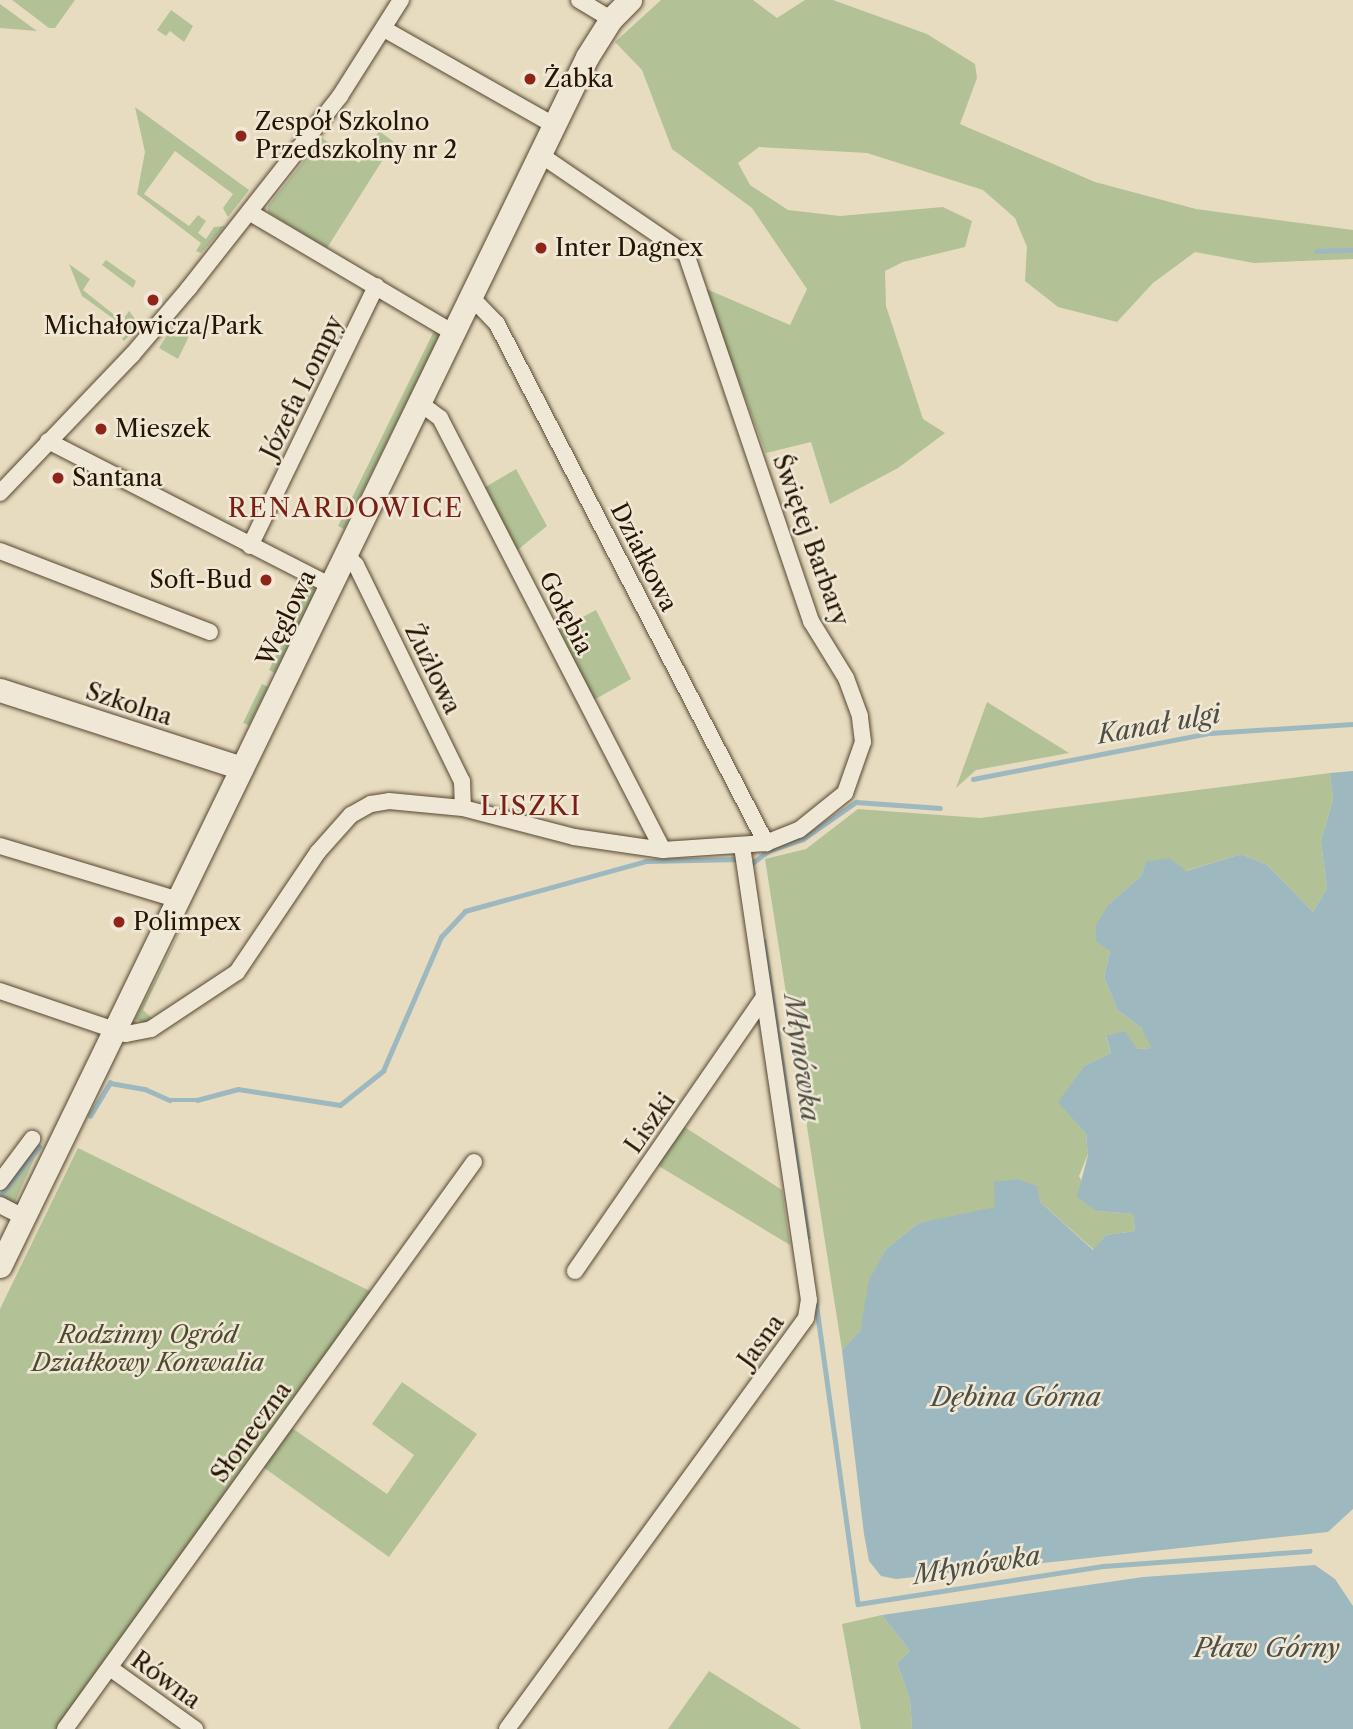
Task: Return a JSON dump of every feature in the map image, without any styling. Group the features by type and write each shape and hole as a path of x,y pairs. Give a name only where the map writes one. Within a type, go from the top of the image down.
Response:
{"street":[{"path":"0,493 132,355 249,212 340,96 401,0"},
{"path":"579,0 611,19"},
{"name":"Węglowa","path":"0,1266 554,125 611,19 630,0"},
{"path":"384,29 554,125"},
{"name":"Świętej Barbary","path":"0,991 126,1034 151,1029 237,972 256,951 309,865 351,815 389,801 463,808 574,837 663,850 742,855 799,830 845,793 863,742 860,716 846,678 811,621 686,254 541,155"},
{"path":"249,212 454,334"},
{"name":"Józefa Lompy","path":"250,546 376,286"},
{"name":"Działkowa","path":"472,298 498,324 766,843"},
{"name":"Gołębia","path":"420,403 440,418 663,850"},
{"path":"48,441 331,586"},
{"path":"0,551 210,632"},
{"name":"Żużlowa","path":"346,555 356,565 462,781 463,808"},
{"name":"Szkolna","path":"0,690 242,768"},
{"path":"0,846 179,900"},
{"name":"Jasna","path":"507,1729 806,1318 809,1300 742,855"},
{"name":"Liszki","path":"575,1271 762,1000"},
{"path":"0,1182 32,1139"},
{"name":"Słoneczna","path":"65,1729 474,1162"},
{"path":"0,1205 24,1217"},
{"name":"Równa","path":"110,1668 194,1729"}],"green space":[{"path":"12,0 75,0 55,28 49,28"},
{"path":"661,0 753,0 777,18 805,0 833,0 927,34 975,64 977,78 960,124 1095,182 1196,209 1353,230 1353,259 1254,263 1195,252 1153,283 1117,322 1058,307 1025,281 1027,247 1015,218 983,190 867,153 759,147 738,163 750,185 788,210 840,216 943,207 972,221 965,247 903,262 885,271 886,306 923,419 945,433 898,468 830,504 811,442 766,453 704,288 790,325 807,289 752,208 672,149 642,70 615,42"},
{"path":"0,4 37,31 0,28"},
{"path":"171,10 193,26 184,42 170,31 166,36 157,30"},
{"path":"135,107 249,190 228,217 223,208 233,194 175,151 144,194 189,226 198,215 206,221 198,233 206,239 214,227 225,226 201,253 196,251 201,243 137,194 145,152"},
{"path":"379,131 394,142 327,248 268,212 268,206 322,138 359,163"},
{"path":"106,260 136,281 133,288 102,265"},
{"path":"69,264 90,279 83,290 122,321 129,311 135,319 138,327 124,341 122,339 129,330 82,296"},
{"path":"174,324 191,332 178,359 159,348"},
{"path":"434,331 440,334 344,529 338,526"},
{"path":"516,469 547,526 515,552 482,489"},
{"path":"309,586 316,590 297,629 290,625"},
{"path":"596,610 631,679 592,701 556,631"},
{"path":"287,633 293,636 275,673 269,670"},
{"path":"262,684 268,687 249,725 243,723"},
{"path":"987,702 1069,753 976,770 956,788"},
{"path":"1330,773 1333,799 1321,841 1327,888 1313,912 1267,865 1241,854 1185,871 1146,863 1141,876 1109,904 1110,951 1104,977 1117,1009 1141,1028 1153,1048 1137,1049 1106,1037 1111,1053 1084,1066 1059,1102 1086,1134 1088,1154 1079,1176 1097,1211 1133,1214 1135,1231 1106,1235 1094,1250 1040,1202 919,1223 886,1249 870,1280 860,1331 842,1350 765,859 806,849 858,809 980,818"},
{"path":"184,924 143,1010 154,1020 148,1025 135,1019"},
{"path":"683,1126 782,1190 790,1245 657,1165"},
{"name":"Rodzinny Ogród Działkowy Konwalia","path":"78,1148 372,1292 56,1729 0,1729 0,1309"},
{"path":"36,1155 14,1204 2,1199"},
{"path":"402,1382 477,1434 389,1557 263,1467 292,1428 387,1494 414,1455 372,1424"},
{"path":"882,1615 910,1651 897,1663 910,1700 912,1729 861,1729 842,1624"},
{"path":"709,1671 801,1729 668,1729"}],"water":[{"name":"Dębina Górna","path":"1353,771 1353,1509 1328,1532 896,1579 881,1576 869,1561 864,1534 842,1350 860,1331 869,1280 886,1249 919,1223 995,1207 994,1182 1017,1179 1037,1186 1040,1202 1093,1250 1106,1235 1135,1231 1133,1214 1097,1211 1077,1197 1088,1155 1086,1134 1058,1102 1084,1066 1111,1053 1106,1036 1125,1031 1137,1049 1152,1048 1141,1028 1117,1009 1104,977 1110,951 1096,941 1096,925 1109,904 1141,876 1146,862 1169,858 1186,871 1241,854 1267,865 1313,912 1327,888 1321,841 1333,799 1330,773"},
{"name":"Pław Górny","path":"1315,1565 1335,1579 1353,1606 1353,1729 912,1729 910,1700 897,1663 910,1651 882,1615 1143,1577"}],"waterway":[{"path":"1316,251 1353,250"},
{"name":"Kanał ulgi","path":"973,779 1210,733 1353,724"},
{"name":"Kanał ulgi","path":"751,864 768,851 803,839 856,802 940,808"},
{"name":"Młynówka","path":"90,1116 110,1083 145,1089 170,1100 197,1100 238,1089 340,1105 383,1071 441,937 465,911 646,861 741,859"},
{"name":"Młynówka","path":"764,941 808,1237"},
{"name":"Młynówka","path":"2,1194 39,1147"},
{"name":"Młynówka","path":"816,1301 858,1604 1104,1566 1309,1551"}],"place":[{"name":"Żabka","path":"530,79"},
{"name":"Zespół Szkolno Przedszkolny nr 2","path":"241,136"},
{"name":"Inter Dagnex","path":"541,248"},
{"name":"Michałowicza/Park","path":"153,300"},
{"name":"Mieszek","path":"101,429"},
{"name":"Santana","path":"58,478"},
{"name":"Soft-Bud","path":"266,580"},
{"name":"Polimpex","path":"119,922"}],"district":[{"name":"RENARDOWICE","path":"346,509"},
{"name":"LISZKI","path":"531,807"}]}
